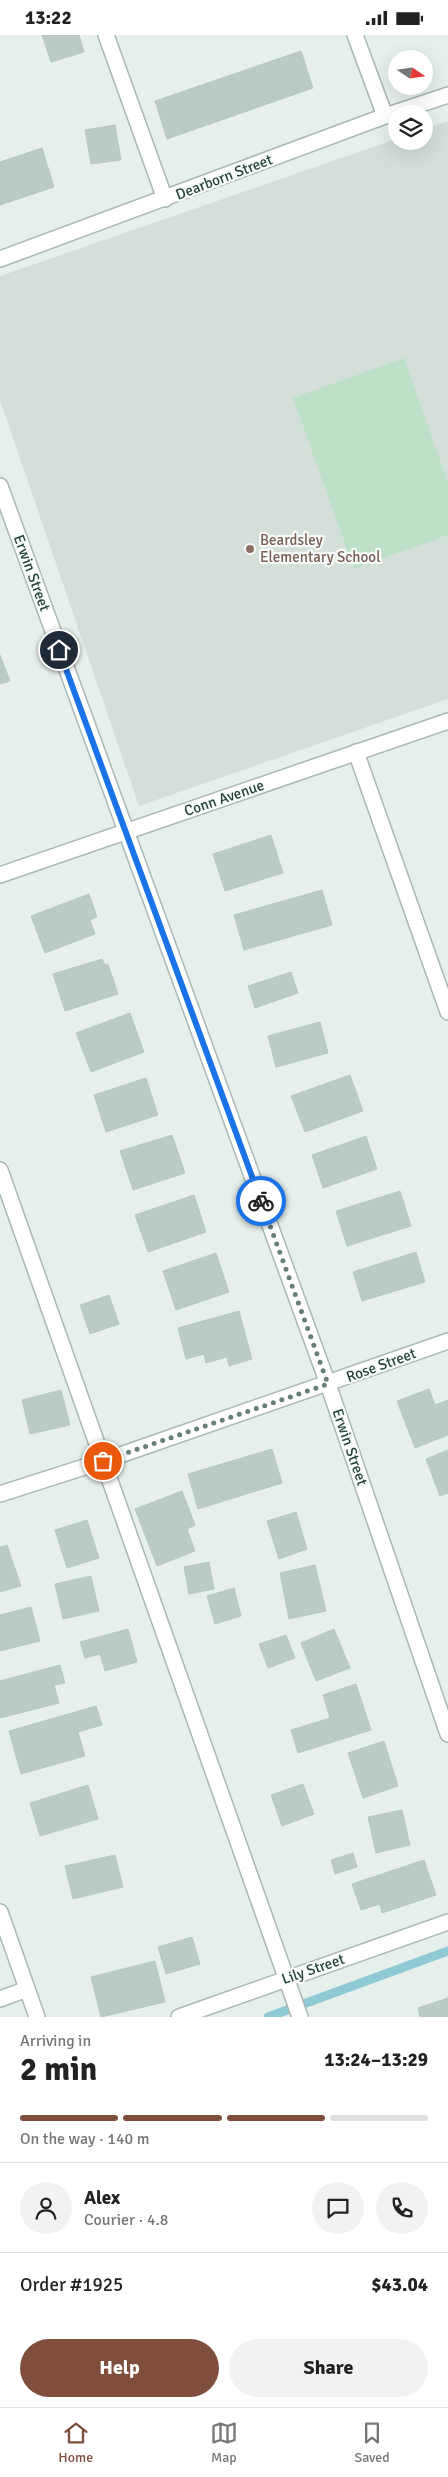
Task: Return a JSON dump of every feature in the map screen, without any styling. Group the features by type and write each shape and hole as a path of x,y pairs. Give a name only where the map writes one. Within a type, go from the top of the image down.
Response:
{"street":[{"path":"106,35 165,199"},
{"path":"355,35 384,116"},
{"name":"Dearborn Street","path":"0,259 384,116 448,95"},
{"name":"Erwin Street","path":"0,486 328,1384 448,1734"},
{"name":"Conn Avenue","path":"0,875 448,721"},
{"path":"356,752 448,1012"},
{"path":"0,1170 300,2017"},
{"name":"Rose Street","path":"0,1494 103,1461 448,1341"},
{"path":"0,1912 37,2017"},
{"name":"Lily Street","path":"179,2017 448,1922"},
{"path":"0,1999 27,1989"}],"shaded area":[{"name":"Beardsley Elementary School","path":"448,121 448,699 139,806 0,400 0,276 388,142 388,150 433,150 433,126"}],"green space":[{"path":"404,358 448,483 448,535 354,569 293,398"}],"building":[{"path":"42,35 79,35 84,52 51,62"},
{"path":"301,51 313,88 167,139 155,101"},
{"path":"115,125 121,160 91,164 85,130"},
{"path":"42,148 54,187 0,205 0,162"},
{"path":"0,655 10,681 0,684"},
{"path":"271,835 283,873 225,891 213,854"},
{"path":"322,890 332,925 244,950 234,915"},
{"path":"89,894 97,917 90,920 95,934 45,953 31,916"},
{"path":"102,959 105,965 108,964 118,994 65,1011 53,974"},
{"path":"291,972 298,993 255,1008 248,986"},
{"path":"130,1013 144,1052 91,1072 76,1033"},
{"path":"320,1022 328,1053 276,1067 268,1036"},
{"path":"350,1075 363,1111 305,1132 291,1096"},
{"path":"146,1078 158,1115 106,1132 94,1095"},
{"path":"172,1135 185,1173 133,1190 120,1151"},
{"path":"366,1136 377,1169 323,1188 312,1155"},
{"path":"400,1191 411,1226 347,1246 336,1211"},
{"path":"194,1195 206,1232 148,1252 135,1215"},
{"path":"416,1252 425,1282 362,1301 353,1272"},
{"path":"216,1253 229,1292 176,1310 163,1271"},
{"path":"109,1295 119,1324 90,1334 80,1305"},
{"path":"239,1311 252,1359 229,1366 227,1357 206,1363 204,1354 186,1359 178,1328"},
{"path":"429,1389 435,1405 448,1400 448,1435 415,1448 397,1401"},
{"path":"61,1390 70,1425 30,1434 22,1400"},
{"path":"272,1449 282,1483 198,1509 188,1474"},
{"path":"448,1450 448,1493 440,1496 426,1459"},
{"path":"182,1491 195,1525 187,1529 195,1551 157,1566 135,1509"},
{"path":"296,1512 307,1549 279,1559 267,1521"},
{"path":"87,1520 99,1558 67,1568 55,1530"},
{"path":"7,1545 21,1586 0,1592 0,1547"},
{"path":"209,1562 214,1589 189,1594 184,1567"},
{"path":"315,1565 326,1611 289,1619 280,1573"},
{"path":"91,1576 99,1611 63,1619 55,1584"},
{"path":"234,1588 241,1616 215,1624 207,1596"},
{"path":"31,1607 40,1641 0,1651 0,1615"},
{"path":"128,1629 137,1662 105,1671 100,1654 85,1658 80,1642"},
{"path":"334,1629 350,1668 316,1681 301,1643"},
{"path":"286,1635 295,1658 268,1668 259,1644"},
{"path":"60,1665 65,1683 54,1685 59,1703 0,1718 0,1681"},
{"path":"356,1684 371,1730 298,1753 291,1730 330,1718 323,1695"},
{"path":"96,1706 102,1725 78,1732 85,1756 21,1774 9,1731"},
{"path":"384,1741 398,1786 363,1798 348,1753"},
{"path":"303,1784 314,1814 282,1826 271,1795"},
{"path":"88,1785 98,1819 40,1836 30,1803"},
{"path":"402,1810 410,1845 376,1853 368,1817"},
{"path":"353,1853 357,1867 335,1874 331,1860"},
{"path":"115,1855 123,1887 73,1899 65,1866"},
{"path":"424,1860 436,1895 382,1913 380,1904 361,1910 352,1884"},
{"path":"192,1937 200,1964 166,1974 158,1947"},
{"path":"155,1961 165,2002 101,2017 91,1977"},
{"path":"448,1998 448,2017 420,2017 418,2008"}],"waterway":[{"path":"268,2017 448,1951"}],"way so far":[{"path":"103,1461 328,1384 261,1201"}],"place":[{"name":"Beardsley Elementary School","path":"250,549"}],"route":[{"path":"59,650 261,1201"}]}
